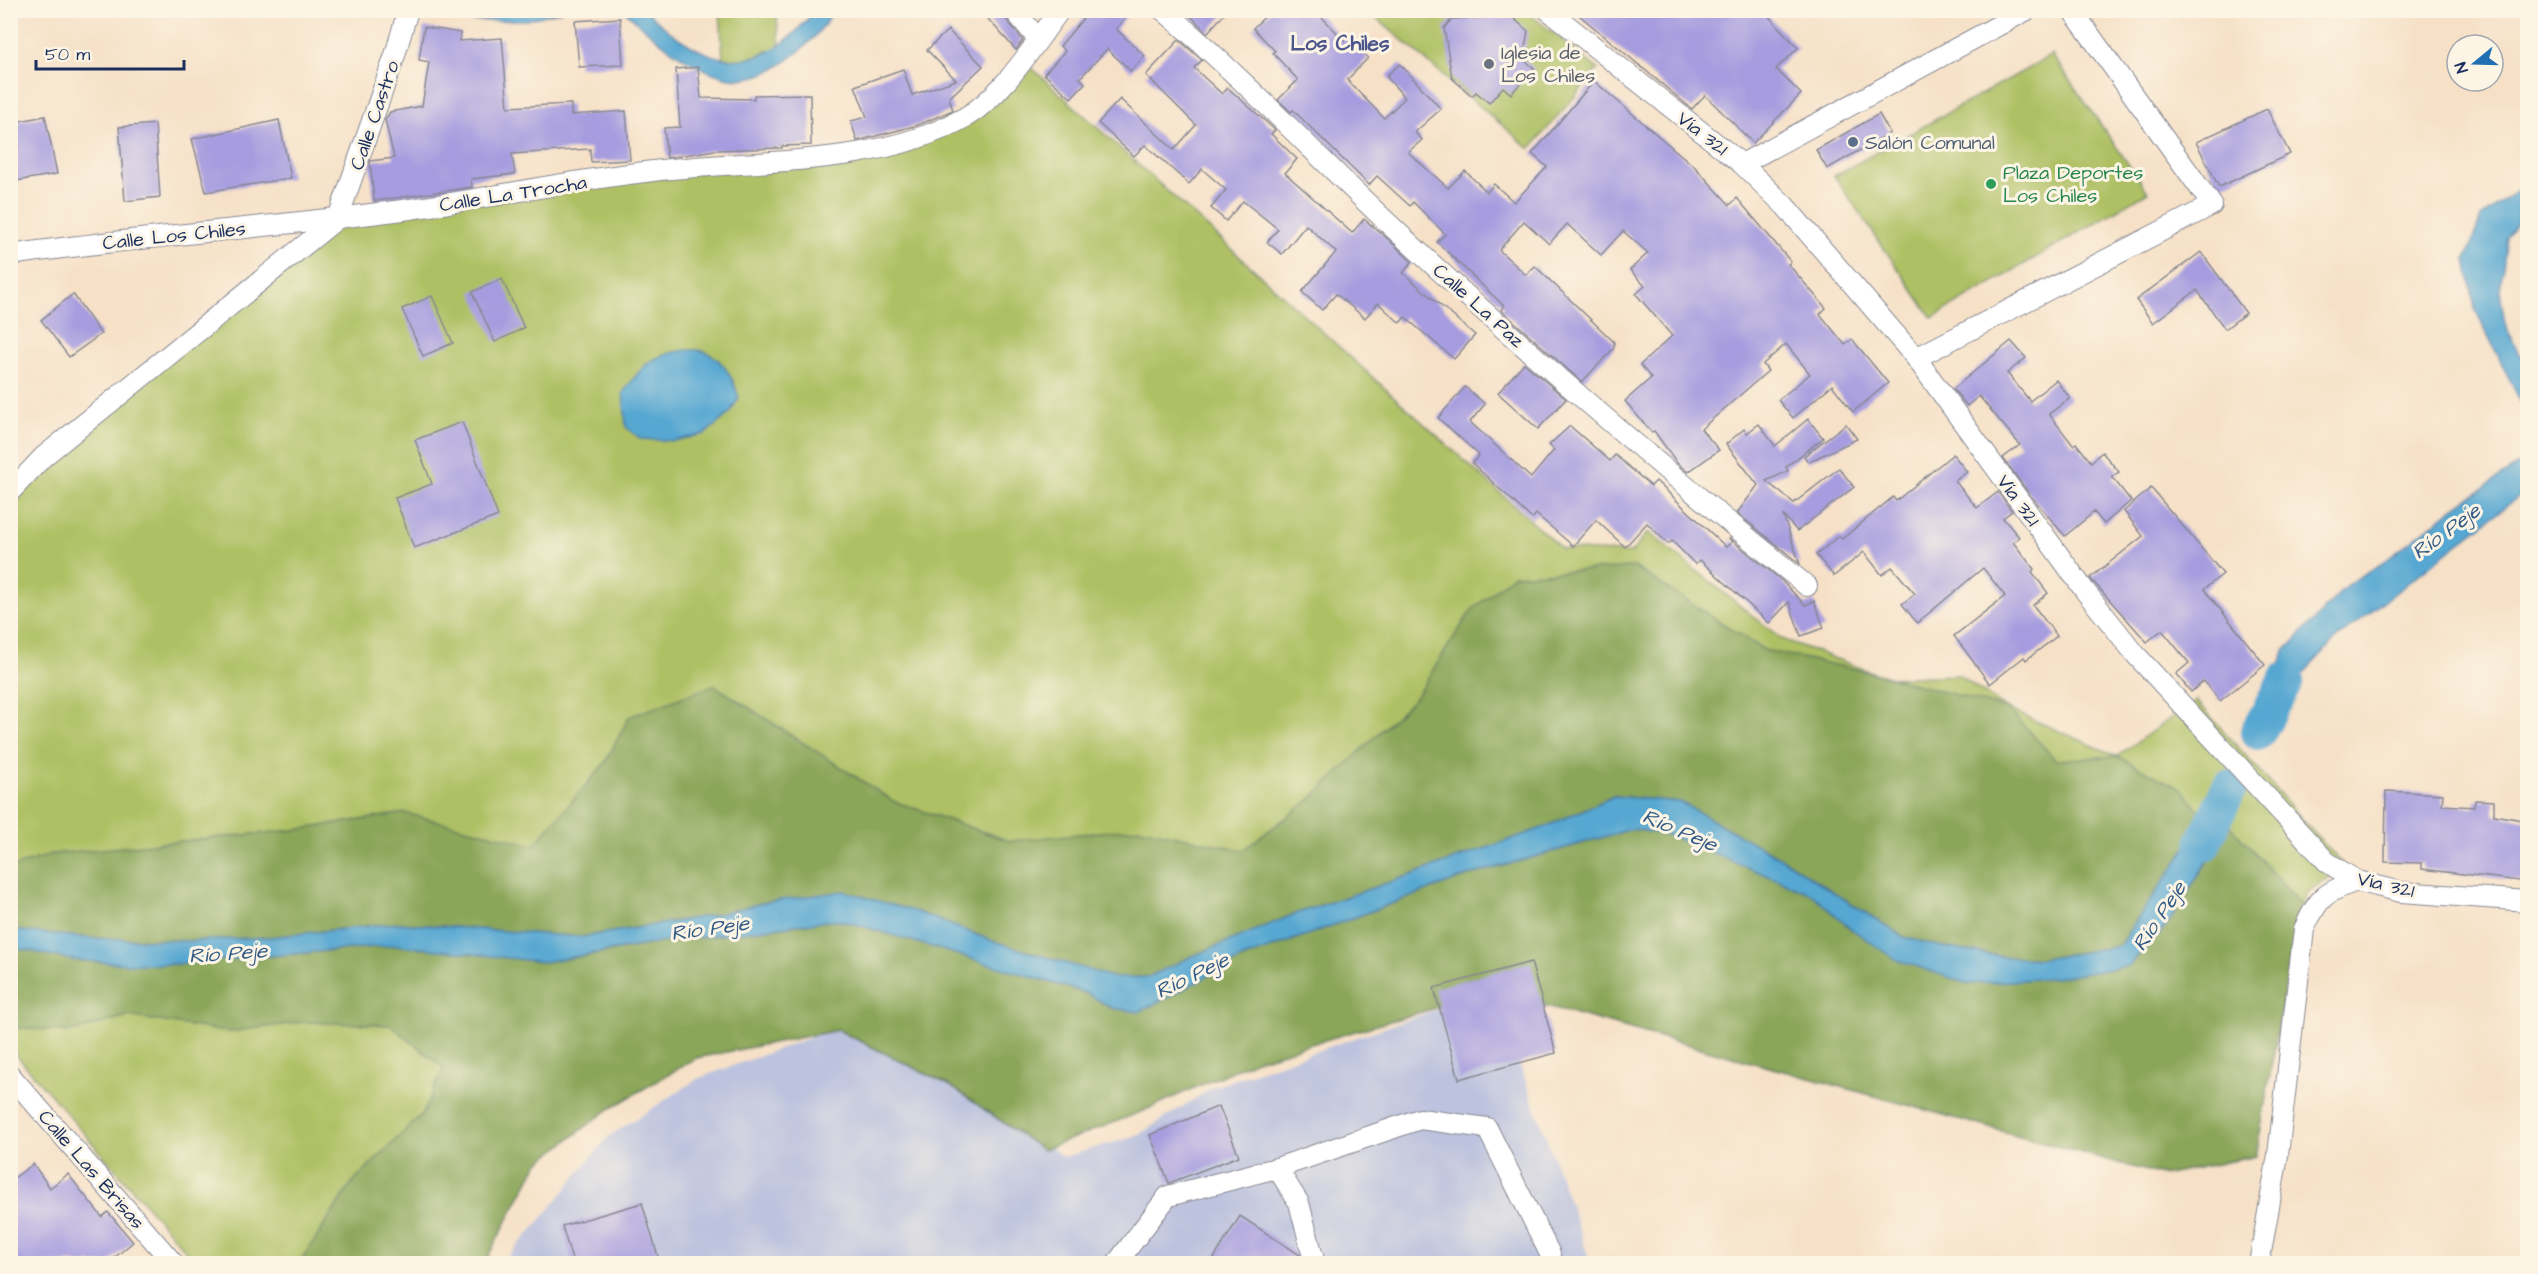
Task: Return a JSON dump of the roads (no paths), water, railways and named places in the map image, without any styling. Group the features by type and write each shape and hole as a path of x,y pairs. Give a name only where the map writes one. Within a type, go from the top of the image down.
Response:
{"street":[{"name":"Calle Castro","path":"338,218 395,55 408,10"},
{"path":"1014,10 1038,39"},
{"name":"Calle La Trocha","path":"338,218 651,171 875,150 927,135 976,110 991,97 1060,10"},
{"name":"Calle La Paz","path":"1163,10 1202,44 1422,255 1662,468 1807,586"},
{"name":"Vía 321","path":"1548,10 1742,164 1785,206 1916,358 2085,591 2136,655 2327,862 2357,881 2401,892 2528,901"},
{"path":"1742,164 2027,10"},
{"path":"1916,358 2212,205 2072,10"},
{"name":"Calle Los Chiles","path":"10,255 153,237 338,218"},
{"path":"10,492 43,457 338,218"},
{"path":"2259,1263 2278,1155 2304,929 2316,903 2332,890 2357,881"},
{"name":"Calle Las Brisas","path":"10,1075 174,1263"},
{"path":"1116,1263 1168,1196 1277,1168 1420,1119 1487,1128 1550,1254"},
{"path":"1277,1168 1299,1203 1315,1263"}],"water":[{"path":"453,11 562,11 526,20 473,21"},
{"path":"625,11 646,11 690,45 711,55 732,59 752,58 773,49 793,34 814,11 834,11 802,49 788,60 757,76 741,79 725,77 684,59 659,41"},
{"path":"2527,183 2527,205 2507,237 2500,290 2505,324 2519,354 2527,363 2527,424 2523,407 2475,309 2466,259 2481,217"},
{"path":"687,350 704,351 718,360 731,378 739,398 729,414 705,434 674,441 641,439 626,427 623,393 649,362 664,355"},
{"path":"2527,459 2527,490 2336,639 2302,675 2275,721 2262,724 2264,704 2285,651 2349,583 2381,564 2455,507"},
{"path":"1614,796 1680,802 1784,860 1903,937 1942,947 2005,957 2042,959 2119,946 2179,859 2204,817 2224,800 2230,825 2167,925 2128,966 2064,977 1968,984 1895,959 1850,928 1812,894 1669,835 1632,829 1467,876 1241,959 1139,1012 1112,1008 1086,993 852,923 835,920 663,942 543,962 396,945 176,964 130,964 73,960 11,947 11,930 89,938 190,941 270,937 398,923 582,937 714,915 767,902 844,891 917,912 990,940 1115,978 1148,977 1295,914 1545,827"}],"waterway":[{"name":"Río Peje","path":"2258,732 2286,680"},
{"name":"Río Peje","path":"2203,844 2229,788"}],"place":[{"name":"Iglesia de Los Chiles","path":"1489,64"},
{"name":"Salón Comunal","path":"1853,142"},
{"name":"Plaza Deportes Los Chiles","path":"1991,184"}],"district":[{"name":"Los Chiles","path":"1340,43"}]}
